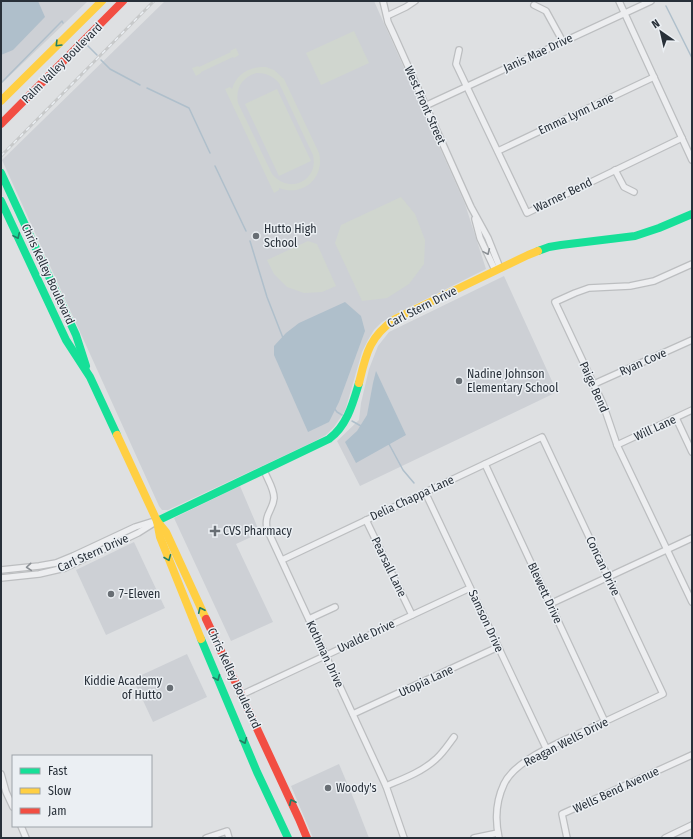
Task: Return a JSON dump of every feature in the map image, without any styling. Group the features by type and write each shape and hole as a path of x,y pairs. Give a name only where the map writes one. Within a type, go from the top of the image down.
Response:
{"main road":[{"name":"Palm Valley Boulevard","path":"1,101 102,1"},
{"name":"Palm Valley Boulevard","path":"1,124 123,1"},
{"name":"Chris Kelley Boulevard","path":"1,173 76,335 90,377 157,521 160,537 193,621 257,772 288,838"},
{"name":"Chris Kelley Boulevard","path":"1,201 66,340 90,377"},
{"name":"Carl Stern Drive","path":"157,521 319,444 336,433 348,416 368,350 377,334 395,319 498,269 549,247 635,236 660,228 692,214"},
{"name":"Chris Kelley Boulevard","path":"157,521 166,532 307,838"}],"street":[{"name":"West Front Street","path":"383,1 394,35 471,207 488,238 498,269"},
{"path":"387,16 415,1"},
{"path":"619,1 692,160"},
{"name":"Janis Mae Drive","path":"425,106 651,1"},
{"path":"534,5 546,11 563,42"},
{"name":"Warner Bend","path":"459,50 456,64 527,212 682,138"},
{"name":"Emma Lynn Lane","path":"498,151 654,77"},
{"path":"615,170 624,186 634,192"},
{"name":"Paige Bend","path":"692,264 646,284 589,288 555,302 603,404 617,445 692,602"},
{"name":"Ryan Cove","path":"594,384 692,340"},
{"name":"Will Lane","path":"617,445 692,410"},
{"path":"676,418 692,452"},
{"name":"Delia Chappa Lane","path":"282,560 542,437"},
{"name":"Concan Drive","path":"542,437 663,694"},
{"name":"Blewett Drive","path":"485,464 605,722"},
{"name":"Kothman Drive","path":"264,470 274,496 266,519 267,529 386,786 404,838"},
{"name":"Samson Drive","path":"425,492 547,750"},
{"name":"Pearsall Lane","path":"366,520 412,615"},
{"name":"Carl Stern Drive","path":"1,570 56,563 135,527 157,521"},
{"name":"Carl Stern Drive","path":"1,578 39,574 65,568 138,533 157,521"},
{"path":"550,604 692,538"},
{"name":"Uvalde Drive","path":"241,695 470,588"},
{"path":"309,618 334,607"},
{"name":"Utopia Lane","path":"353,714 498,647"},
{"name":"Reagan Wells Drive","path":"499,836 497,806 504,783 512,772 547,750 663,694"},
{"path":"386,786 428,766 436,760 454,737"},
{"name":"Wells Bend Avenue","path":"567,838 562,814 692,755"},
{"path":"1,774 12,806"},
{"path":"665,838 692,825"},
{"path":"21,827 26,838"},
{"path":"206,838 227,831 229,838"},
{"path":"474,838 499,836"}],"shaded area":[{"path":"1,1 88,1 1,84"},
{"name":"Hutto High School","path":"165,1 374,1 465,204 486,269 394,315 382,322 374,330 362,352 345,411 334,427 326,435 168,510 162,510 2,160"},
{"path":"354,31 369,63 321,85 306,53"},
{"path":"236,48 239,55 201,72 196,76 192,68 199,67 231,52 230,51"},
{"path":"266,67 274,70 284,79 319,153 319,170 315,177 310,183 296,190 279,188 279,190 274,193 225,89 230,87 232,89 239,76 251,69","holes":["260,73 272,77 279,83 313,155 314,164 312,172 301,182 286,184 272,174 238,103 237,98 241,84 248,77"]},
{"path":"277,89 311,161 279,176 245,104"},
{"path":"401,197 415,214 425,240 424,264 409,284 387,298 362,301 335,243 341,225"},
{"path":"308,241 317,244 336,286 322,292 304,293 287,287 274,274 267,260"},
{"name":"Nadine Johnson Elementary School","path":"504,276 557,392 360,486 337,441 359,420 361,403 369,369 378,346 389,332"},
{"path":"240,486 260,533 236,544 273,622 231,641 174,518"},
{"path":"134,542 165,608 106,635 76,570"},
{"name":"Kiddie Academy of Hutto","path":"187,654 207,697 153,722 133,679"},
{"path":"339,764 369,838 313,838 291,786"}],"water":[{"path":"1,1 38,1 45,17 13,50 1,55"},
{"path":"345,302 361,316 365,331 339,402 329,422 308,432 274,355 274,346 286,333 299,323"},
{"path":"376,371 406,435 356,463 345,442 357,431 367,415"}],"waterway":[{"path":"666,6 692,58"},
{"path":"1,83 62,21 63,23"},
{"path":"86,44 97,55"},
{"path":"101,60 110,69 140,85"},
{"path":"147,88 189,108 210,153"},
{"path":"215,166 246,231"},
{"path":"250,241 267,297 283,338"},
{"path":"334,408 342,415"},
{"path":"352,421 361,426"},
{"path":"387,443 389,444 403,470 414,483"}],"railway":[{"path":"1,156 154,1"}],"traffic: fast":[{"path":"1,173 76,335 86,366"},
{"path":"1,201 66,340 90,377 117,435"},
{"path":"538,251 561,245 635,236 692,214"},
{"path":"157,521 329,439 345,421 352,406 359,383"},
{"path":"201,639 257,772 288,838"}],"traffic: slow":[{"path":"1,101 102,1"},
{"path":"359,383 370,347 379,333 395,319 538,251"},
{"path":"117,435 157,521 166,532 206,619"},
{"path":"157,521 160,537 201,639"}],"traffic: jam":[{"path":"1,124 123,1"},
{"path":"206,619 307,838"}],"place":[{"name":"Hutto High School","path":"256,236"},
{"name":"Nadine Johnson Elementary School","path":"459,381"},
{"name":"CVS Pharmacy","path":"215,531"},
{"name":"7-Eleven","path":"111,594"},
{"name":"Kiddie Academy of Hutto","path":"170,688"},
{"name":"Woody's","path":"328,788"}]}
